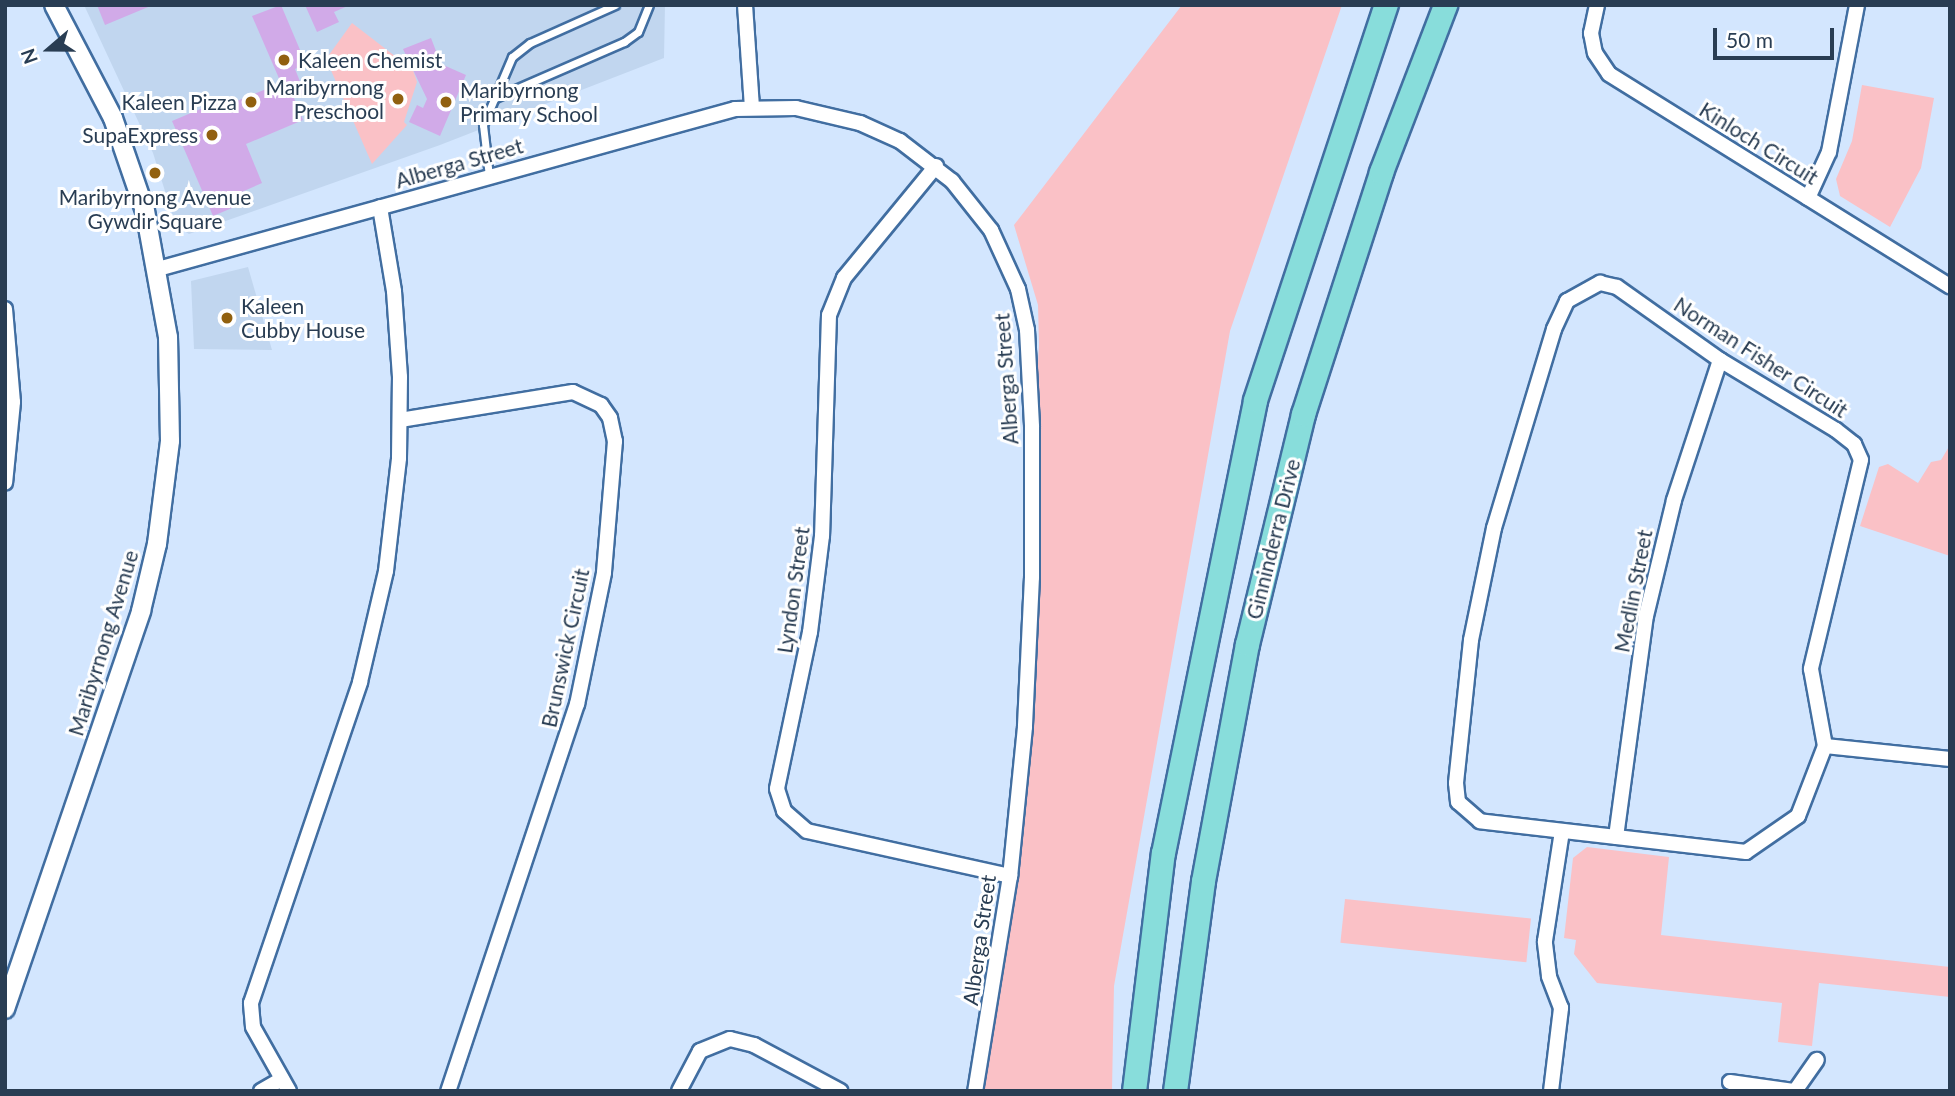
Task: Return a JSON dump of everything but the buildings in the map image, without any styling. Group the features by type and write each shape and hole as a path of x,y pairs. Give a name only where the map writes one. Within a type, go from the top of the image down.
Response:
{"main road":[{"path":"1134,1091 1163,853 1255,400 1386,5"},
{"name":"Ginninderra Drive","path":"1175,1091 1203,881 1247,644 1303,414 1381,172 1445,5"}],"street":[{"name":"Maribyrnong Avenue","path":"5,1009 131,644 157,544 170,407 158,269 139,192 116,127 54,5"},
{"path":"745,5 752,107"},
{"name":"Kinloch Circuit","path":"1597,5 1591,33 1595,53 1609,74 1950,286"},
{"path":"1808,198 1829,152 1857,5"},
{"name":"Alberga Street","path":"158,269 709,114 752,107 796,108 839,116 900,141 936,166 966,196 997,240 1018,289 1027,330 1032,577 1025,727 1010,876 975,1091"},
{"name":"Lyndon Street","path":"936,166 844,278 829,316 826,488 820,560 801,679 777,789 784,811 807,831 1010,876"},
{"path":"261,1091 285,1085 253,1027 251,1003 370,646 391,534 400,420 397,323 380,207"},
{"name":"Norman Fisher Circuit","path":"1600,283 1617,286 1720,360 1836,429 1854,444 1861,460 1811,669 1825,746 1798,816 1746,852 1480,821 1458,802 1456,783 1472,640 1494,528 1554,328 1567,301 1600,283"},
{"path":"5,309 13,402 5,483"},
{"name":"Medlin Street","path":"1616,837 1646,616 1674,500 1720,360"},
{"name":"Brunswick Circuit","path":"400,420 573,391 601,405 610,418 615,441 604,573 577,704 448,1091"},
{"path":"1825,746 1950,759"},
{"path":"1551,1091 1561,1008 1549,976 1545,941 1562,831"},
{"path":"679,1091 700,1051 730,1039 754,1045 840,1091"},
{"path":"1730,1082 1794,1091 1816,1060"}],"lane":[{"path":"489,176 483,125 512,57 530,43 614,5"},
{"path":"494,99 624,42 638,32 649,5"}],"shaded area":[{"path":"84,5 665,5 664,58 440,145 189,234 176,226 153,153"},
{"path":"1182,5 1342,5 1230,331 1114,986 1112,1091 982,1091 1009,939 1039,344 1038,305 1014,225"},
{"name":"Maribyrnong Preschool","path":"352,23 413,70 417,82 404,122 407,125 372,164 326,59"},
{"path":"1862,85 1934,98 1921,168 1890,227 1840,196 1836,179 1852,141"},
{"name":"Kaleen Cubby House","path":"248,267 272,350 194,349 191,281"},
{"path":"1950,445 1950,556 1860,526 1879,467 1888,464 1918,483 1931,462 1941,460"},
{"path":"1587,847 1669,857 1661,935 1950,967 1950,997 1819,983 1812,1046 1778,1042 1782,1003 1597,983 1574,954 1576,940 1564,938 1573,858"},
{"path":"1345,899 1531,919 1526,962 1340,943"}],"place":[{"name":"Kaleen Chemist","path":"284,60"},
{"name":"Maribyrnong Preschool","path":"398,99"},
{"name":"Kaleen Pizza","path":"251,102"},
{"name":"Maribyrnong Primary School","path":"446,102"},
{"name":"SupaExpress","path":"212,135"},
{"name":"Maribyrnong Avenue Gywdir Square","path":"155,173"},
{"name":"Kaleen Cubby House","path":"227,318"}]}
